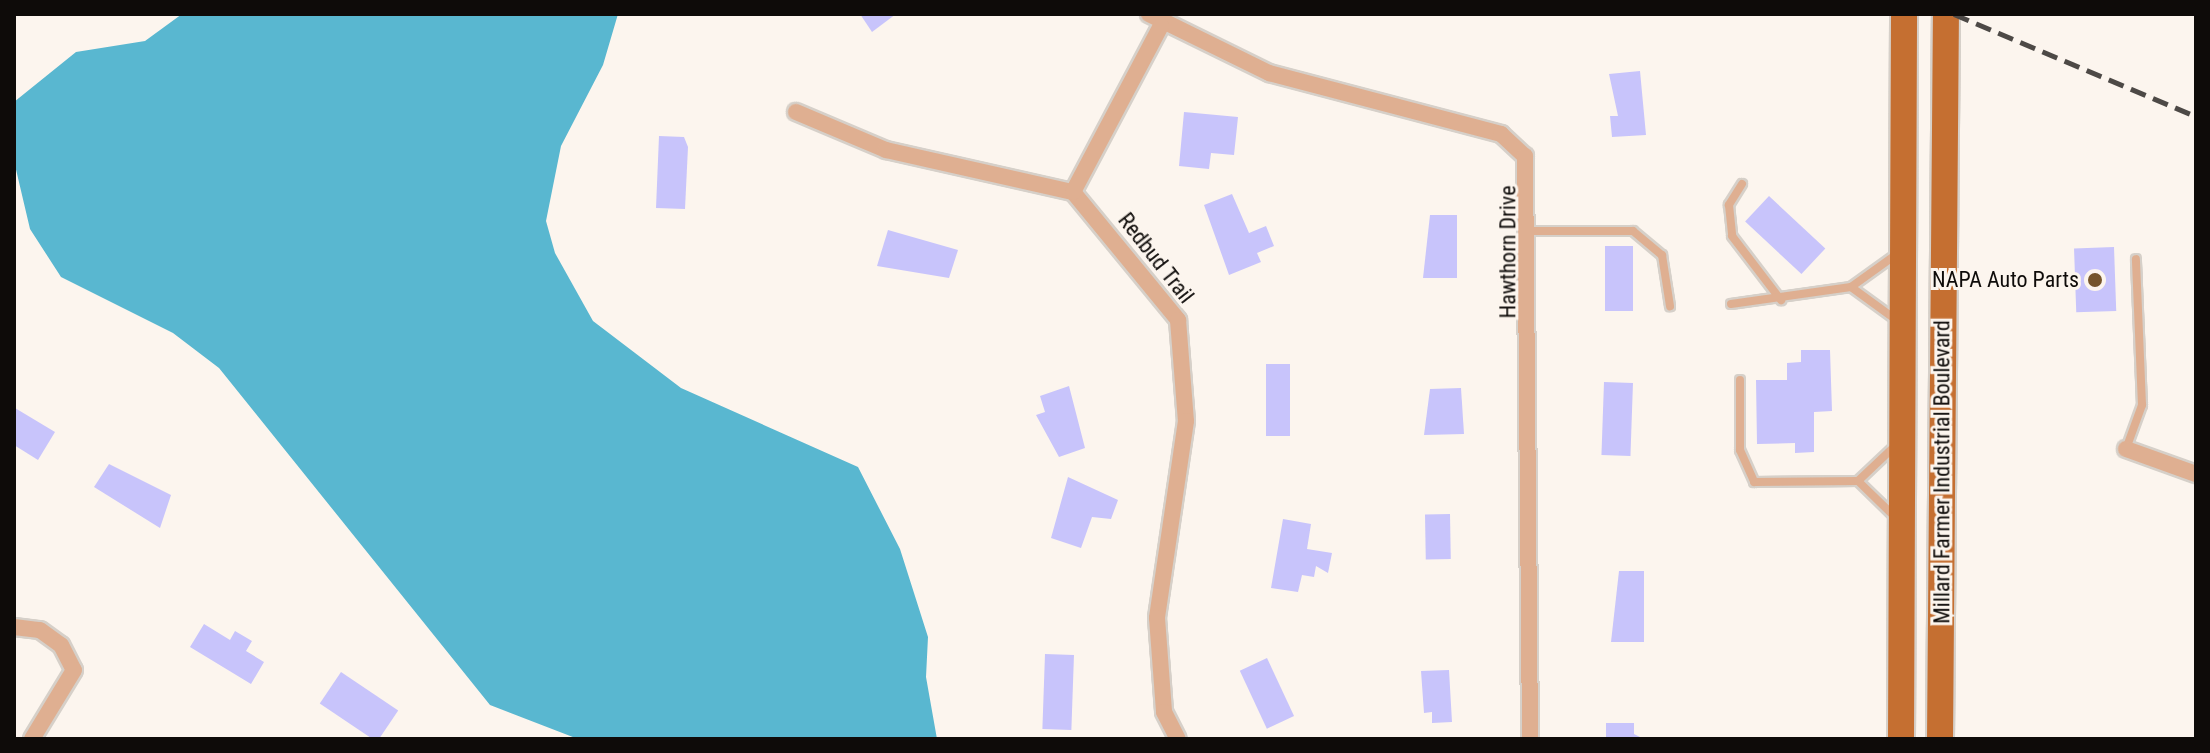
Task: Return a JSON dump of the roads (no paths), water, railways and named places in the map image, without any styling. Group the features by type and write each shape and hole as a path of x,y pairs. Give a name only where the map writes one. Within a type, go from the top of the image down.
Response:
{"main road":[{"name":"Millard Farmer Industrial Boulevard","path":"1901,739 1904,14"},
{"name":"Millard Farmer Industrial Boulevard","path":"1940,739 1946,14"}],"street":[{"name":"Hawthorn Drive","path":"1073,192 1155,20 1269,73 1501,134 1525,156 1530,231 1530,739"},
{"path":"796,112 886,150 1073,192"},
{"name":"Redbud Trail","path":"1073,192 1178,320 1186,421 1159,575 1157,667 1164,712 1178,739"},
{"path":"2126,449 2196,474"},
{"path":"14,627 40,630 61,645 74,670 32,739"}],"lane":[{"path":"1742,184 1729,205 1732,236 1781,300"},
{"path":"1530,231 1633,231 1662,255 1670,306"},
{"path":"1731,304 1781,300 1851,287 1879,273 1903,247"},
{"path":"2126,449 2142,405 2136,259"},
{"path":"1851,287 1903,327"},
{"path":"1740,380 1740,450 1754,482 1858,481 1902,438"},
{"path":"1858,481 1902,526"}],"water":[{"path":"182,14 618,14 603,65 561,146 546,221 555,253 593,321 681,388 858,467 900,549 928,637 926,677 937,739 578,739 490,705 219,368 173,333 61,277 30,229 14,161 14,102 76,52 145,41"}],"railway":[{"path":"1954,14 2196,116"}],"place":[{"name":"NAPA Auto Parts","path":"2095,280"}]}
